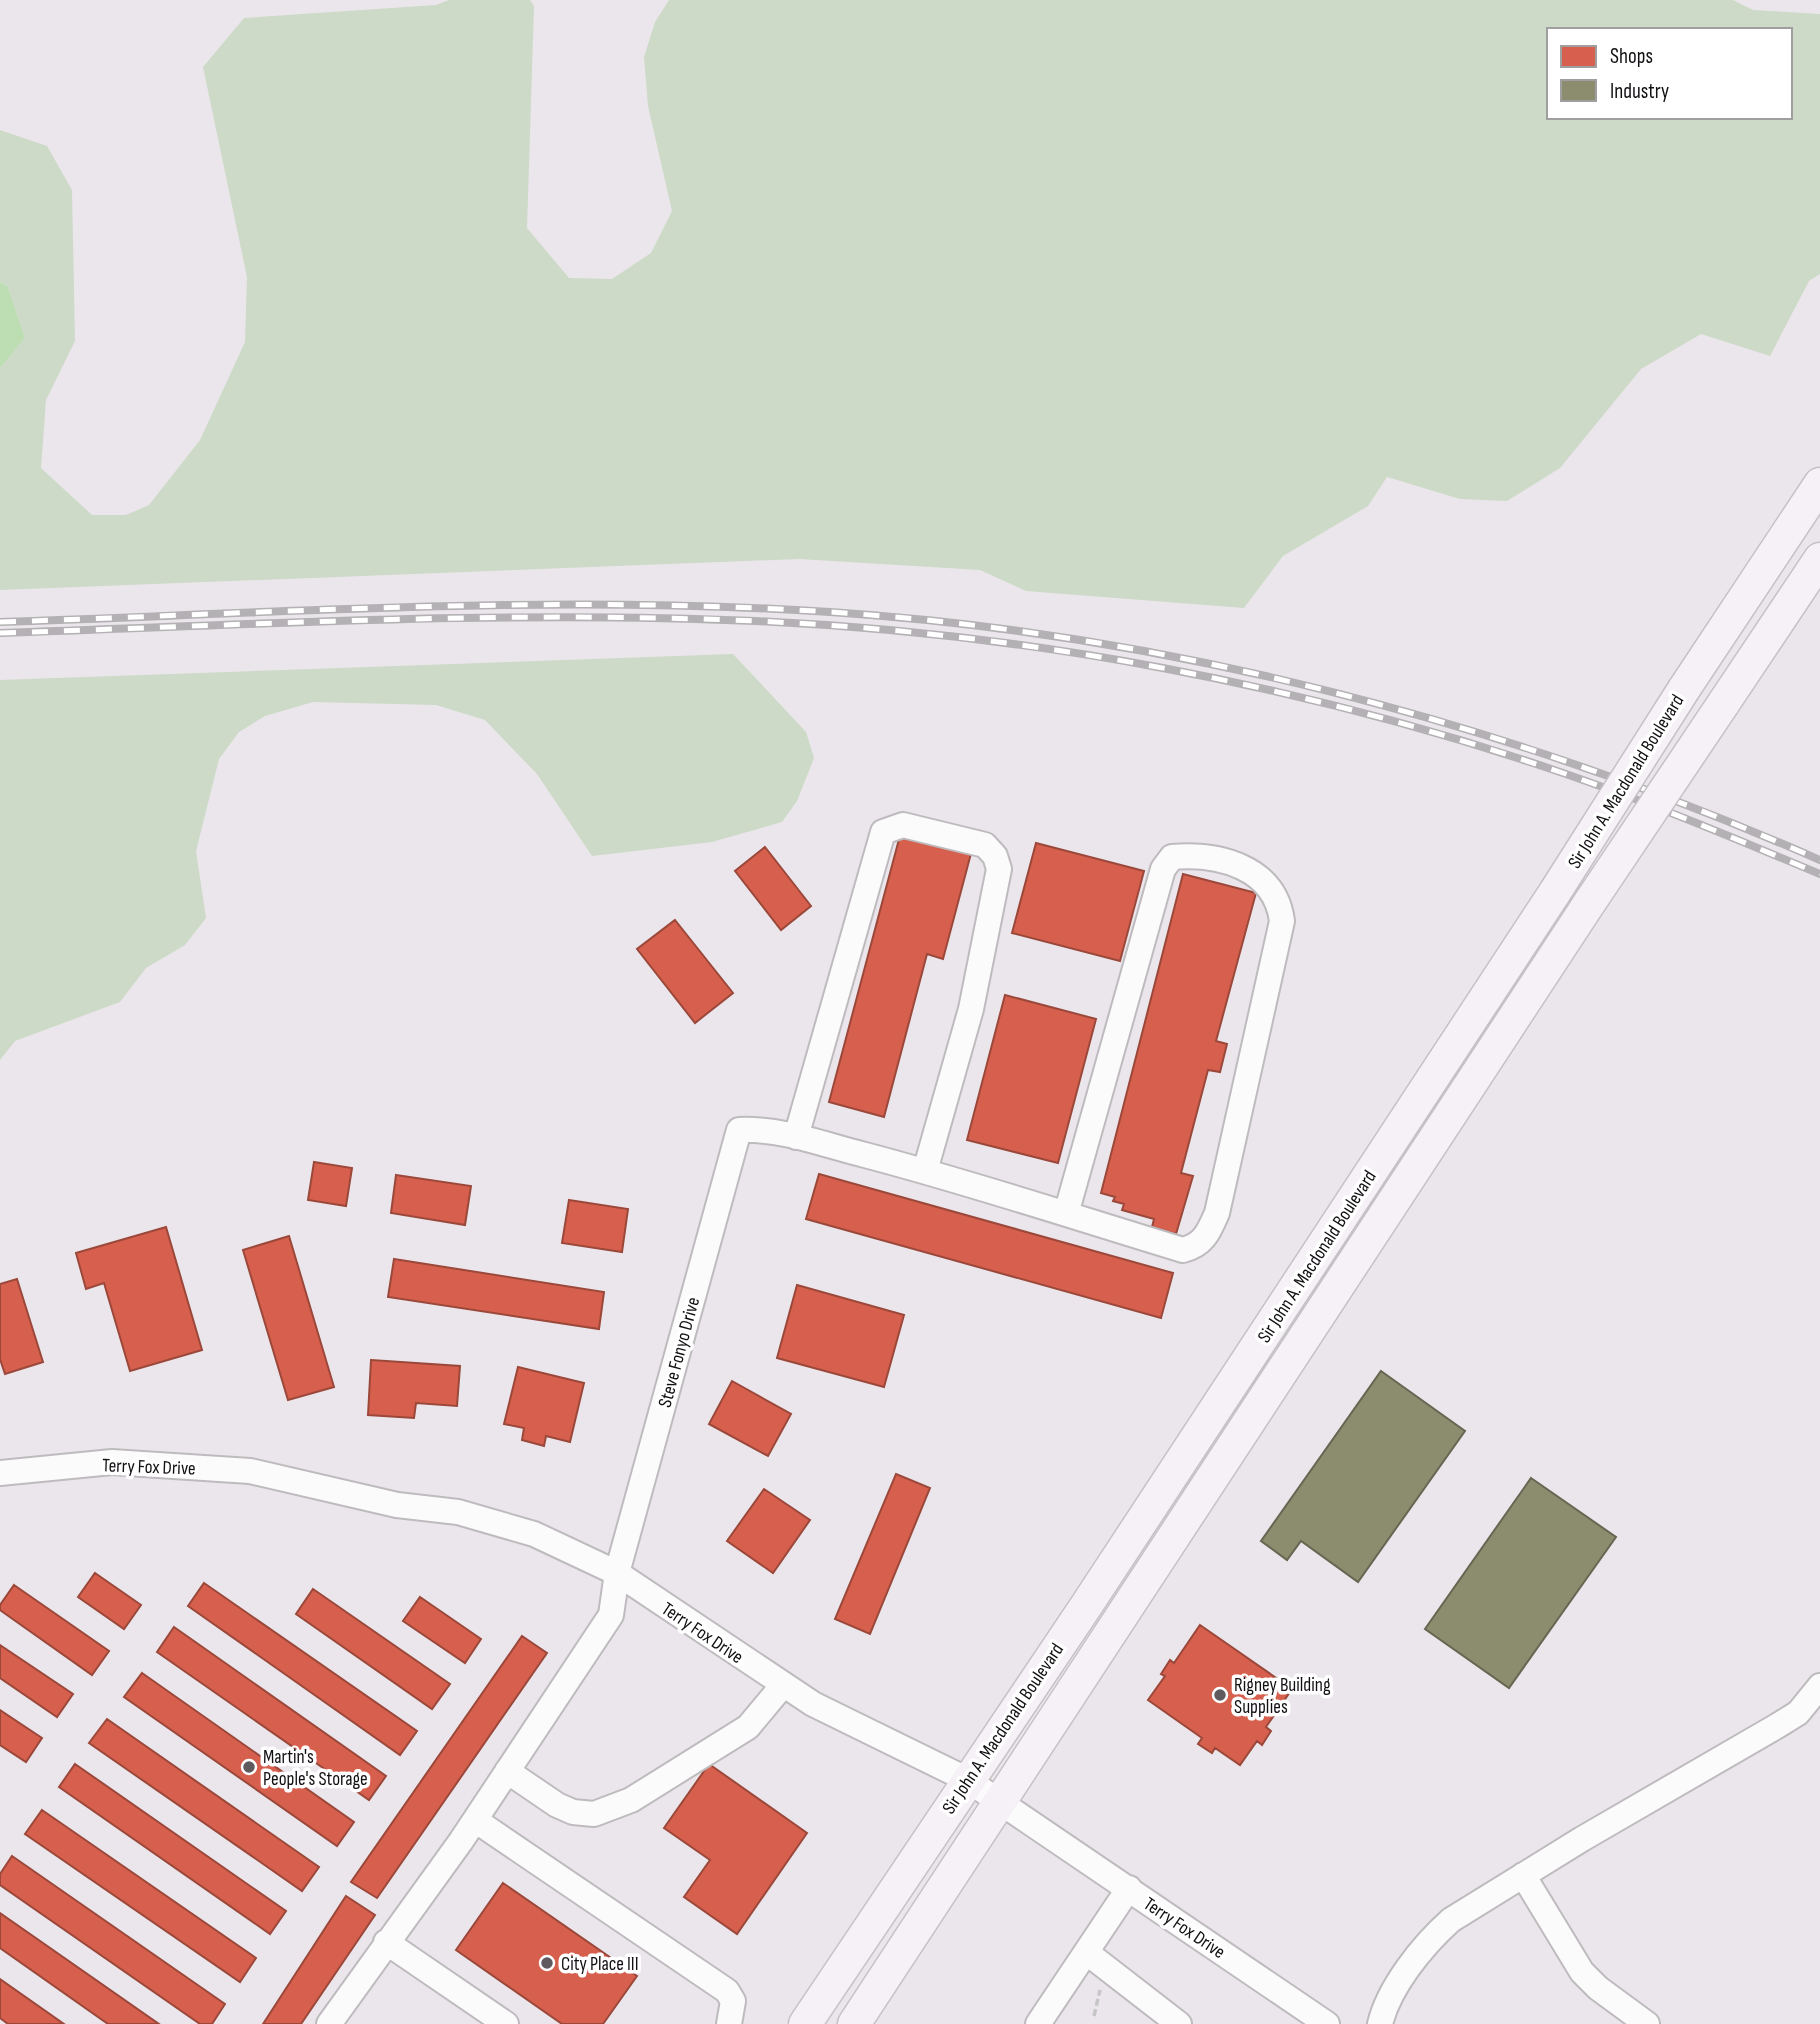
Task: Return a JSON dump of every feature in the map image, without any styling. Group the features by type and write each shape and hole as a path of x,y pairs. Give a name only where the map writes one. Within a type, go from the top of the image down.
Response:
{"main road":[{"name":"Sir John A. Macdonald Boulevard","path":"805,2024 966,1779 1086,1606 1820,484"},
{"name":"Sir John A. Macdonald Boulevard","path":"853,2024 1590,902 1820,558"}],"street":[{"path":"925,1171 971,1009 999,869 995,856 985,845 903,825 883,832 796,1137 925,1171 1184,1250 1195,1248 1207,1237 1217,1213 1282,921 1280,906 1258,875 1231,863 1194,855 1172,857 1163,869 1066,1214"},
{"name":"Steve Fonyo Drive","path":"329,2024 475,1821 611,1615 617,1573 739,1130 756,1129 796,1137"},
{"name":"Terry Fox Drive","path":"0,1473 112,1462 250,1472 397,1505 458,1512 534,1534 617,1573 813,1704 966,1779 1327,2024"},
{"path":"507,1771 557,1805 573,1812 594,1814 631,1800 748,1727 783,1685"},
{"path":"1380,2024 1384,2006 1434,1935 1451,1920 1798,1713 1820,1686"},
{"path":"475,1821 727,1991 733,2001 729,2024"},
{"path":"1523,1875 1582,1972 1598,1989 1647,2024"},
{"path":"1038,2024 1129,1888"},
{"path":"386,1942 506,2024"},
{"path":"1086,1952 1179,2024"}],"path":[{"path":"1094,2016 1101,1987"}],"shaded area":[{"path":"449,0 530,0 534,6 527,228 569,278 612,279 651,253 672,211 648,106 644,57 655,22 669,0 1733,0 1753,10 1820,14 1820,274 1809,281 1770,356 1701,334 1641,369 1560,468 1507,501 1460,499 1387,477 1368,506 1283,556 1244,608 1026,591 980,570 799,559 0,590 0,368 25,338 8,287 0,282 0,130 47,146 72,190 75,341 46,400 41,468 92,515 126,515 149,505 200,440 245,342 247,277 203,67 244,18 436,5"},
{"path":"0,282 8,287 25,338 0,368"},
{"path":"733,654 806,732 814,758 797,801 782,822 712,842 592,856 537,774 485,720 436,705 313,702 265,716 239,732 219,759 196,851 206,918 185,945 146,968 120,1002 15,1041 0,1060 0,680"}],"building: Shops":[{"path":"902,828 973,846 943,959 927,954 884,1117 829,1102"},
{"path":"1036,843 1144,871 1120,961 1012,933"},
{"path":"765,847 811,906 781,930 735,871"},
{"path":"1183,874 1256,893 1216,1041 1227,1044 1220,1072 1208,1070 1181,1173 1193,1176 1176,1234 1152,1227 1154,1219 1122,1210 1124,1204 1113,1201 1115,1197 1101,1193"},
{"path":"675,920 733,993 695,1023 637,949"},
{"path":"1005,995 1096,1019 1058,1163 967,1140"},
{"path":"314,1162 352,1168 346,1206 308,1200"},
{"path":"819,1174 1173,1273 1161,1318 806,1219"},
{"path":"396,1175 471,1186 465,1225 391,1213"},
{"path":"569,1200 628,1209 622,1252 562,1243"},
{"path":"166,1227 202,1350 130,1371 104,1283 86,1289 76,1253"},
{"path":"289,1236 334,1387 288,1400 243,1250"},
{"path":"394,1259 604,1292 599,1329 388,1297"},
{"path":"17,1279 43,1362 5,1374 0,1359 0,1284"},
{"path":"797,1285 904,1315 884,1387 777,1358"},
{"path":"371,1360 460,1366 457,1406 416,1403 414,1418 368,1415"},
{"path":"518,1367 584,1383 570,1442 546,1436 544,1446 522,1440 524,1428 504,1424"},
{"path":"732,1381 791,1414 768,1456 709,1424"},
{"path":"896,1474 930,1488 870,1634 835,1619"},
{"path":"764,1489 810,1520 773,1573 727,1541"},
{"path":"95,1573 141,1605 124,1629 78,1597"},
{"path":"204,1583 417,1731 400,1755 188,1606"},
{"path":"14,1585 109,1651 92,1675 0,1610 0,1605"},
{"path":"313,1589 450,1684 432,1709 296,1614"},
{"path":"420,1597 481,1639 465,1663 403,1621"},
{"name":"Rigney Building Supplies","path":"1200,1625 1292,1689 1266,1727 1271,1731 1262,1745 1257,1741 1240,1765 1215,1748 1212,1753 1198,1744 1202,1738 1148,1700 1165,1676 1161,1674 1170,1660 1174,1663"},
{"path":"174,1627 386,1776 369,1800 157,1652"},
{"path":"522,1636 547,1653 377,1898 351,1882"},
{"path":"0,1645 73,1694 57,1717 0,1678"},
{"path":"142,1673 354,1822 337,1846 124,1697"},
{"path":"0,1710 42,1738 26,1762 0,1745"},
{"path":"107,1719 319,1867 302,1891 89,1743"},
{"path":"75,1764 286,1911 270,1934 59,1787"},
{"path":"709,1764 807,1833 737,1934 684,1897 710,1860 664,1828"},
{"path":"42,1810 256,1958 240,1982 25,1834"},
{"path":"12,1856 225,2004 212,2024 200,2024 0,1885 0,1874"},
{"name":"City Place III","path":"503,1883 637,1976 603,2024 562,2024 456,1950"},
{"path":"346,1896 375,1915 301,2024 263,2024"},
{"path":"0,1913 159,2024 108,2024 0,1948"},
{"path":"0,1979 64,2024 8,2024 0,2018"}],"building: Industry":[{"path":"1381,1371 1465,1431 1358,1582 1301,1541 1287,1560 1261,1541"},
{"path":"1531,1478 1616,1537 1509,1688 1425,1629"}],"railway":[{"path":"0,622 415,607 623,605 830,612 958,623 1085,641 1211,664 1336,693 1459,727 1581,767 1702,811 1820,860"},
{"path":"0,633 378,620 566,617 755,621 960,637 1163,668 1363,713 1560,772 1691,821 1820,874"}],"place":[{"name":"Rigney Building Supplies","path":"1220,1695"},
{"name":"Martin's People's Storage","path":"249,1767"},
{"name":"City Place III","path":"547,1963"}]}
